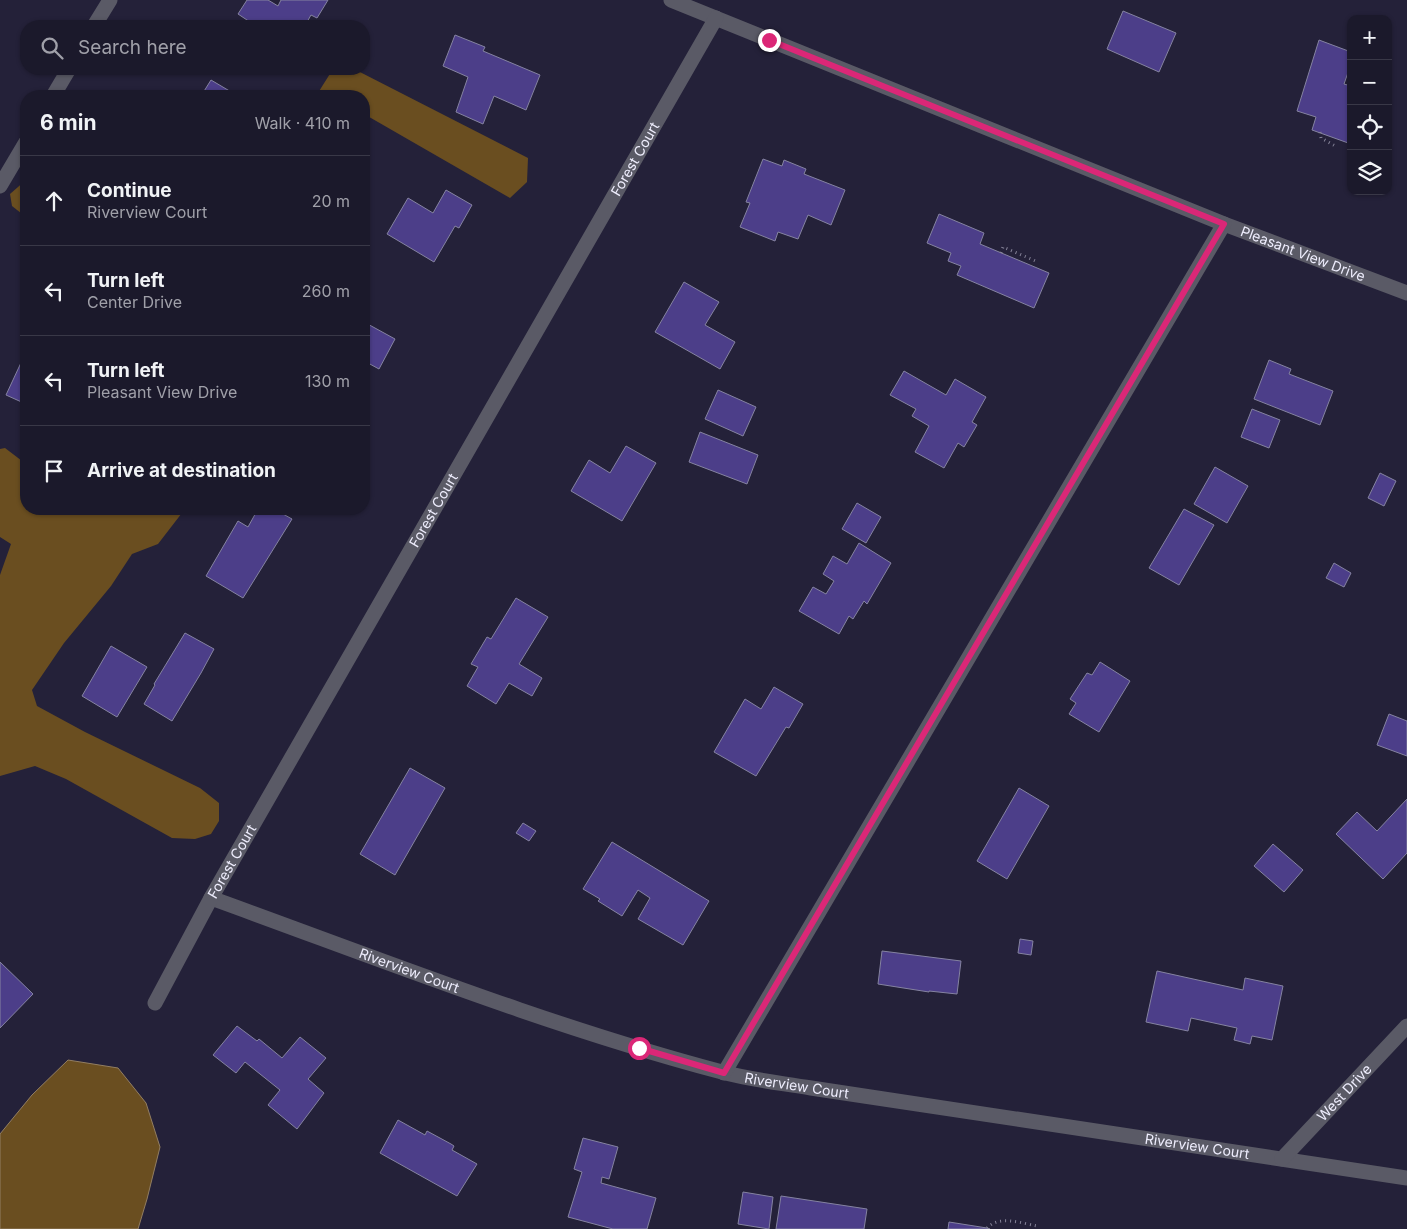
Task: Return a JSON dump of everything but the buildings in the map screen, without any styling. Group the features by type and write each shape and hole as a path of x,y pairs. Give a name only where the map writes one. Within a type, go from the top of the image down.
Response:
{"street":[{"path":"98,20 110,0"},
{"name":"Pleasant View Drive","path":"671,0 1224,224 1407,293"},
{"name":"Forest Court","path":"155,1003 211,898 716,18"},
{"path":"57,90 65,75"},
{"path":"0,186 20,152"},
{"path":"724,1073 1224,224"},
{"name":"Riverview Court","path":"211,898 527,1012 724,1073 811,1088 1407,1178"},
{"name":"West Drive","path":"1282,1158 1407,1026"}],"path":[{"path":"1320,132 1321,138 1337,146"},
{"path":"1001,253 1002,247 1038,262"},
{"path":"987,1228 992,1223 999,1221 1037,1226"}],"shaded area":[{"path":"329,75 366,75 528,158 527,182 510,198 370,117 370,90 320,90"},
{"path":"20,185 20,212 12,206 10,194"},
{"path":"5,448 20,459 20,515 180,515 158,544 132,554 111,586 64,643 32,690 37,706 85,732 200,788 219,803 219,821 211,834 195,839 172,838 66,779 35,766 0,776 0,575 11,544 0,537 0,449"},
{"path":"68,1060 118,1068 146,1103 160,1147 138,1229 0,1229 0,1134 32,1095"}],"route":[{"path":"639,1048 724,1073 1224,224 769,40"}]}
